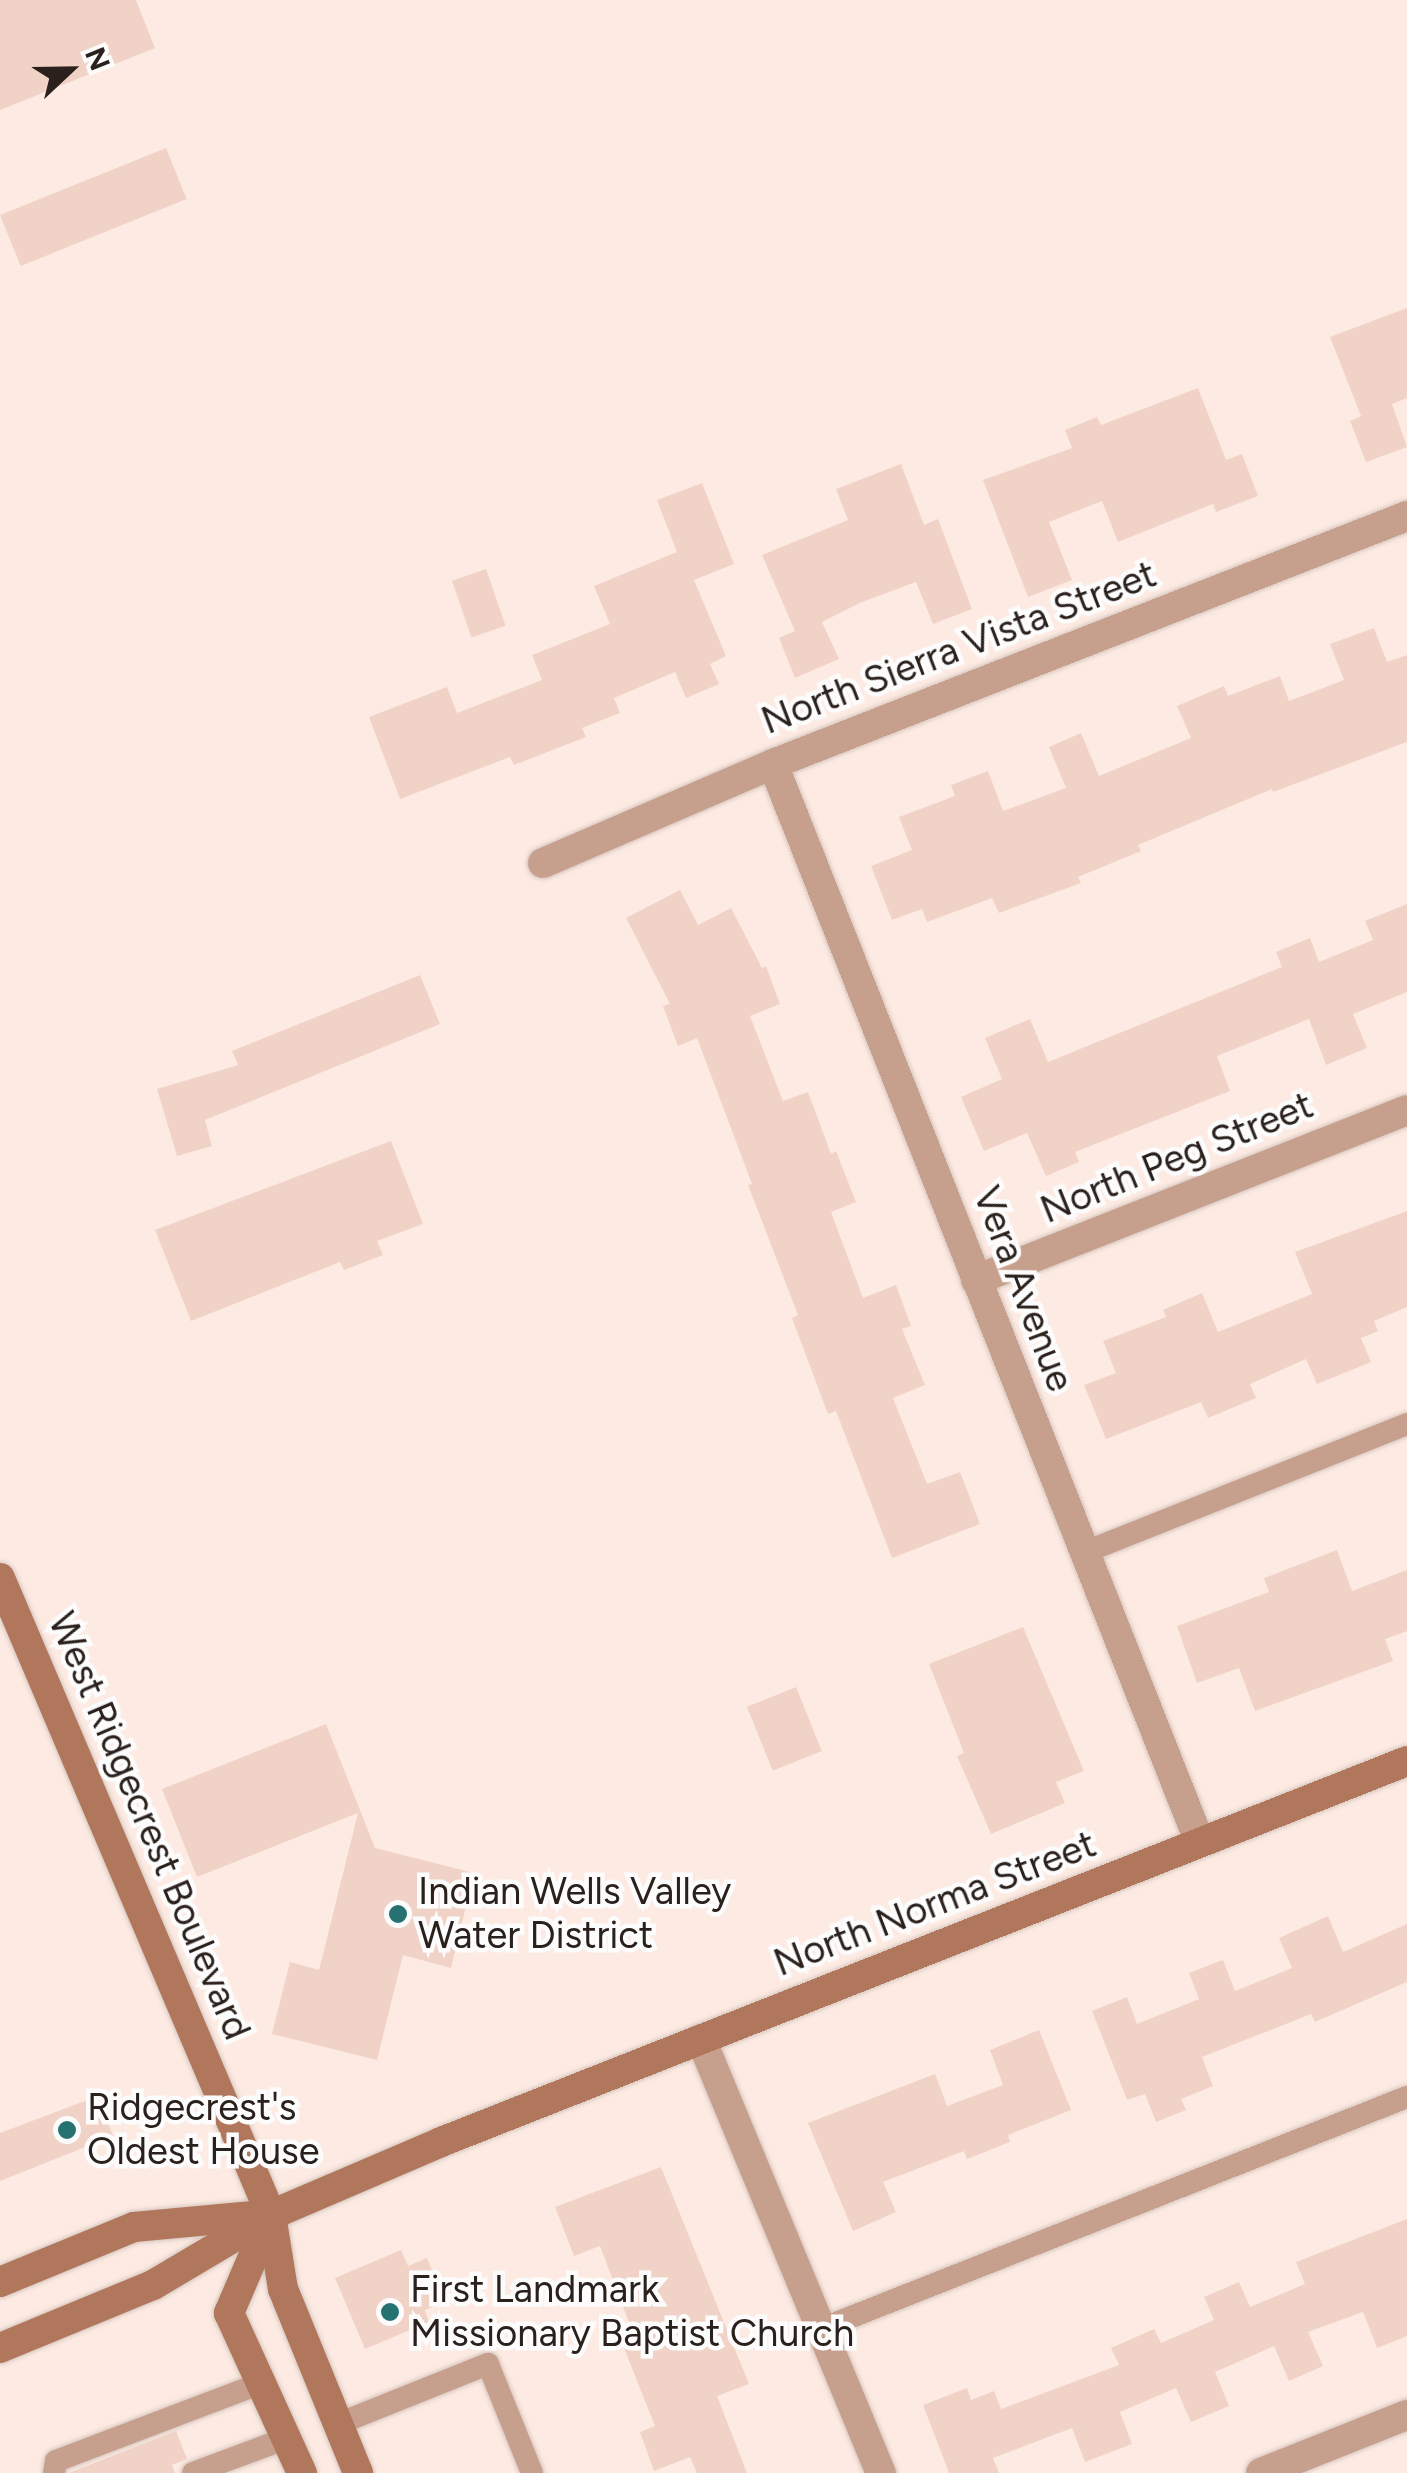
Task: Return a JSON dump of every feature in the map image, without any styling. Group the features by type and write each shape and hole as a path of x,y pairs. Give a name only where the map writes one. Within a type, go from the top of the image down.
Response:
{"main road":[{"name":"West Ridgecrest Boulevard","path":"0,1578 270,2214 283,2289 358,2473"},
{"name":"North Norma Street","path":"270,2214 701,2039 1407,1761"},
{"path":"0,2282 134,2227 270,2214"},
{"path":"0,2348 153,2285 270,2214"},
{"path":"270,2214 229,2313 302,2473"}],"street":[{"name":"North Sierra Vista Street","path":"543,863 773,764 1407,516"},
{"name":"Vera Avenue","path":"773,764 1200,1843"},
{"name":"North Peg Street","path":"976,1280 1407,1110"},
{"path":"701,2039 881,2473"},
{"path":"1261,2473 1407,2415"}],"lane":[{"path":"1083,1553 1407,1424"},
{"path":"821,2328 1407,2097"},
{"path":"338,2424 488,2364 532,2473"},
{"path":"55,2467 79,2439 258,2377"},
{"path":"193,2473 287,2438"}],"building":[{"path":"0,0 136,0 155,48 0,110"},
{"path":"166,148 187,199 21,266 0,215"},
{"path":"1407,308 1407,398 1392,404 1407,447 1366,462 1350,421 1361,416 1330,337"},
{"path":"1198,388 1226,460 1242,454 1258,496 1216,512 1213,504 1118,542 1102,501 1049,522 1072,580 1028,597 983,480 1072,448 1065,430 1097,417 1101,425"},
{"path":"901,464 924,525 938,519 972,609 933,624 916,582 862,602 822,622 839,659 795,678 779,638 795,631 762,555 848,520 836,489"},
{"path":"702,483 734,564 694,580 726,656 710,664 719,684 686,698 675,672 614,698 620,713 582,728 586,737 514,765 510,757 400,799 369,717 447,687 457,713 542,680 532,655 610,624 594,586 677,552 657,500"},
{"path":"486,569 506,626 471,637 452,581"},
{"path":"1374,628 1387,662 1407,655 1407,742 1273,792 1272,789 1138,845 1141,851 1078,877 1081,883 999,913 992,898 927,922 922,909 892,920 871,866 912,850 899,817 955,796 951,785 988,771 1003,811 1066,788 1049,747 1081,733 1099,776 1191,738 1177,706 1224,686 1228,696 1280,676 1289,701 1344,680 1330,644"},
{"path":"680,890 698,925 731,908 762,968 766,966 780,1004 750,1016 783,1101 808,1092 831,1154 836,1151 856,1202 831,1212 863,1298 896,1285 911,1326 902,1329 925,1385 893,1398 927,1484 960,1472 980,1524 892,1558 836,1411 828,1414 792,1318 798,1315 697,1038 678,1046 663,1006 670,1004 626,918"},
{"path":"1407,904 1407,992 1353,1014 1367,1048 1326,1065 1309,1019 1217,1056 1230,1091 1075,1152 1079,1162 1046,1176 1027,1133 984,1151 961,1097 1002,1079 985,1038 1030,1019 1048,1062 1282,967 1276,952 1310,938 1319,962 1373,940 1365,921"},
{"path":"420,975 440,1024 205,1120 212,1146 177,1156 157,1089 238,1065 232,1051"},
{"path":"391,1141 423,1224 377,1241 383,1255 344,1270 340,1262 191,1321 155,1230"},
{"path":"1407,1211 1407,1307 1374,1321 1378,1331 1361,1338 1371,1362 1317,1384 1306,1359 1250,1384 1256,1398 1208,1418 1201,1402 1106,1439 1084,1385 1116,1373 1103,1341 1166,1317 1163,1310 1202,1293 1218,1332 1312,1294 1295,1252"},
{"path":"1337,1550 1352,1591 1407,1570 1407,1631 1385,1639 1393,1661 1255,1711 1239,1668 1197,1683 1177,1626 1269,1592 1264,1578"},
{"path":"1023,1627 1084,1771 1056,1782 1065,1803 991,1834 957,1756 964,1753 929,1664"},
{"path":"796,1687 822,1751 773,1771 747,1707"},
{"path":"326,1724 375,1848 474,1873 451,1968 403,1955 377,2060 272,2034 290,1962 319,1970 358,1813 197,1877 162,1789"},
{"path":"1328,1916 1343,1952 1407,1924 1407,1982 1315,2022 1311,2014 1202,2057 1213,2086 1181,2099 1186,2110 1156,2122 1145,2094 1127,2100 1092,2011 1127,1997 1137,2024 1199,1999 1189,1973 1223,1960 1235,1991 1292,1968 1279,1938"},
{"path":"1039,2030 1071,2110 1008,2135 1010,2142 967,2159 964,2151 883,2182 896,2212 853,2231 808,2123 935,2074 947,2106 1003,2085 990,2050"},
{"name":"Ridgecrest's Oldest House","path":"98,2096 113,2136 0,2181 0,2133"},
{"path":"661,2167 749,2384 717,2396 747,2473 697,2473 690,2457 654,2471 640,2432 655,2426 620,2338 633,2333 600,2246 574,2256 555,2207"},
{"path":"1407,2219 1407,2336 1377,2348 1363,2312 1308,2332 1323,2366 1289,2381 1274,2346 1215,2372 1229,2406 1191,2422 1176,2388 1120,2412 1132,2444 1085,2462 1072,2428 993,2458 999,2473 949,2473 923,2405 967,2388 971,2400 994,2391 1001,2409 1119,2365 1111,2348 1154,2329 1161,2343 1214,2320 1204,2297 1239,2282 1250,2307 1305,2284 1296,2262"},
{"path":"401,2250 408,2266 427,2258 445,2302 425,2310 429,2322 365,2349 335,2278"},
{"path":"176,2431 187,2459 172,2465 175,2473 69,2473"}],"place":[{"name":"Indian Wells Valley Water District","path":"398,1914"},
{"name":"Ridgecrest's Oldest House","path":"67,2130"},
{"name":"First Landmark Missionary Baptist Church","path":"390,2312"}]}
